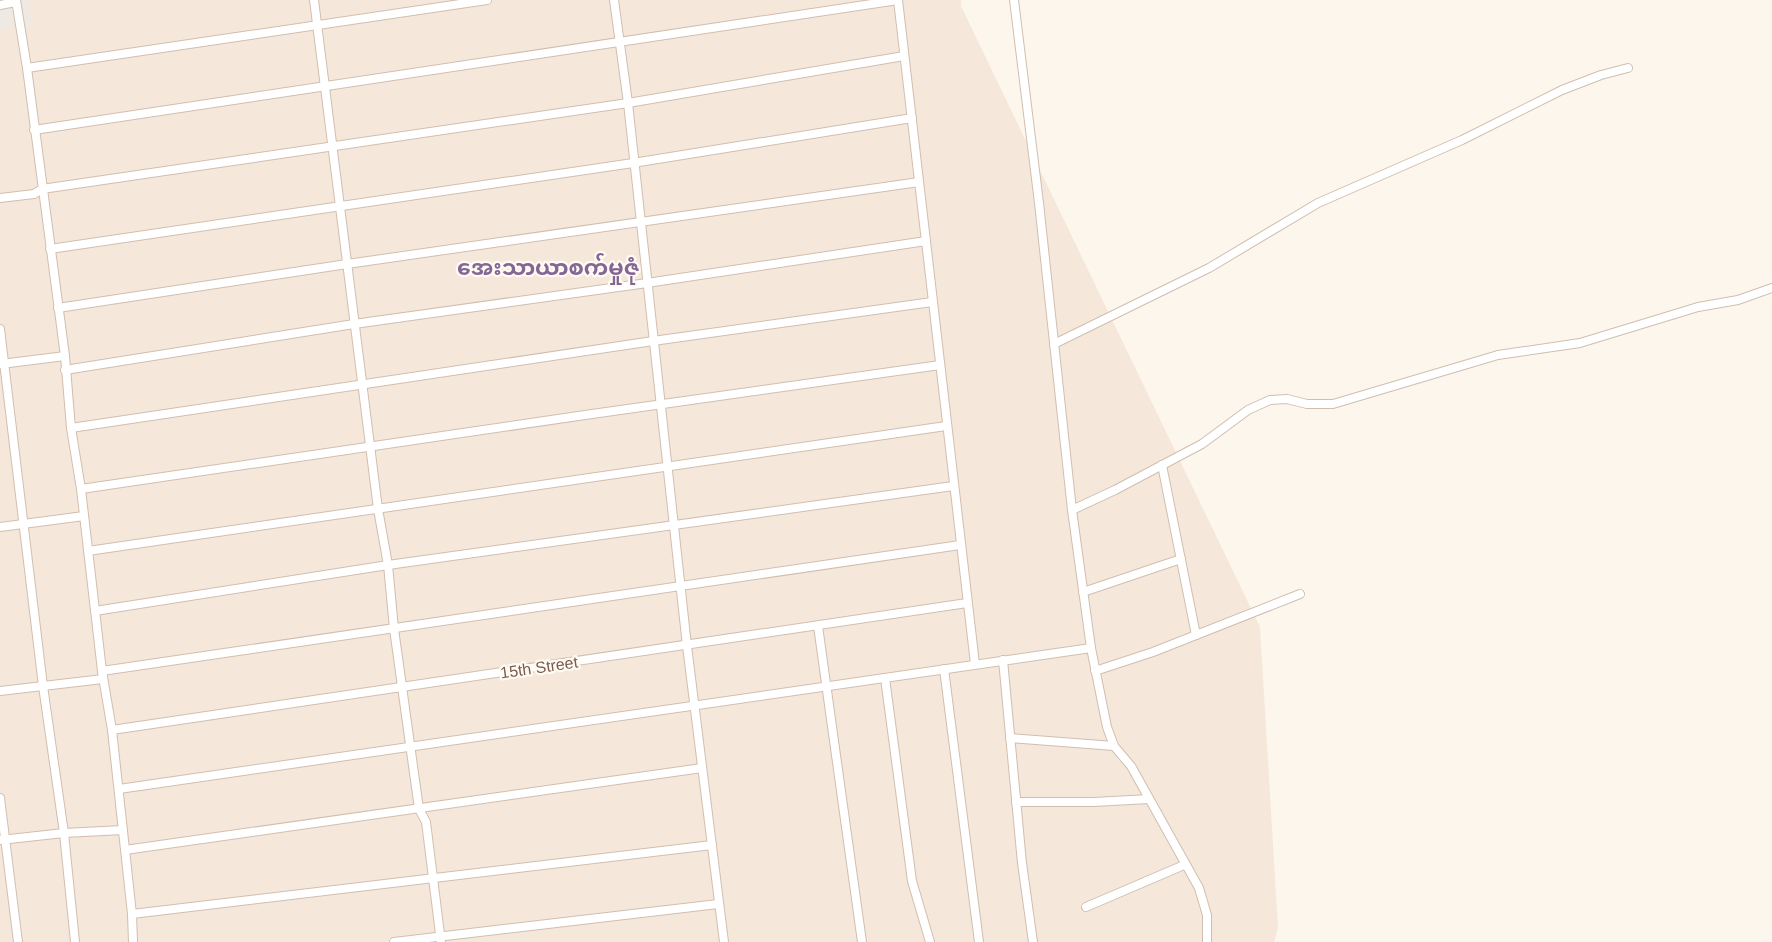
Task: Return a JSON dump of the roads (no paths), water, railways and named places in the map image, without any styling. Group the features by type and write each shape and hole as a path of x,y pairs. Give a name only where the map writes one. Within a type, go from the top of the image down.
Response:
{"street":[{"path":"314,0 369,447 388,565 394,629 419,809 426,822 440,939"},
{"path":"27,68 487,0"},
{"path":"614,0 628,103 680,587 723,942"},
{"path":"34,130 898,0 975,664"},
{"path":"1014,0 1072,510 1095,671 1107,728 1114,746 1131,766 1184,865 1199,888 1207,915 1207,942"},
{"path":"0,5 16,1 27,68 65,356 71,428 81,489 119,789 134,942"},
{"path":"0,198 34,194 42,189 628,103 904,56"},
{"path":"1054,344 1209,268 1318,203 1462,140 1562,90 1601,75 1628,69"},
{"path":"50,249 633,163 912,118"},
{"path":"57,308 919,182"},
{"path":"65,370 354,324 926,241"},
{"path":"1072,510 1202,444 1248,410 1270,400 1287,399 1307,405 1333,404 1498,355 1580,343 1688,310 1738,300 1772,288"},
{"path":"71,428 653,341 932,302"},
{"path":"0,329 2,363 43,686 64,833 75,942"},
{"path":"2,363 65,356"},
{"path":"81,489 940,365"},
{"path":"88,551 946,426"},
{"path":"1162,465 1196,635"},
{"path":"96,611 388,565 953,486"},
{"path":"0,527 84,516"},
{"path":"0,691 394,629 960,545"},
{"path":"1083,592 1181,559"},
{"path":"1095,671 1196,635 1300,594"},
{"name":"15th Street","path":"111,730 967,603"},
{"path":"818,626 862,942"},
{"path":"119,789 1091,648"},
{"path":"1003,660 1016,802 1033,942"},
{"path":"944,669 979,942"},
{"path":"885,678 912,882 930,942"},
{"path":"1010,738 1114,746"},
{"path":"125,850 702,768"},
{"path":"0,798 3,840 18,942"},
{"path":"1016,802 1149,799"},
{"path":"3,840 64,833 123,830"},
{"path":"132,914 712,845"},
{"path":"1086,907 1184,865"},
{"path":"394,942 440,939 718,904"}],"district":[{"name":"အေးသာယာစက်မှုဇုံ","path":"548,267"}]}
